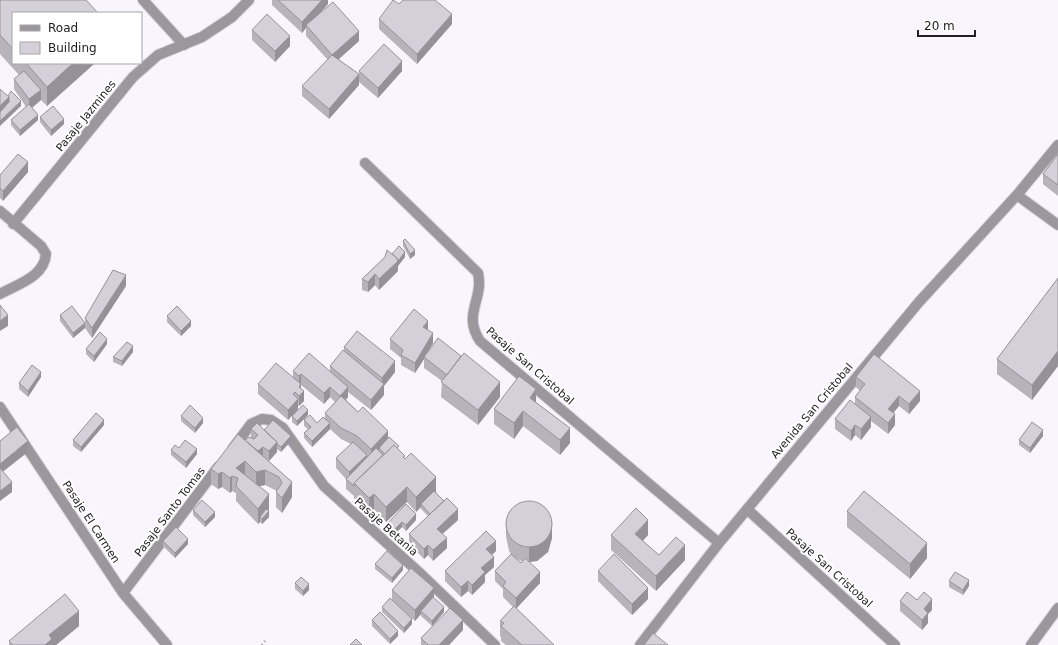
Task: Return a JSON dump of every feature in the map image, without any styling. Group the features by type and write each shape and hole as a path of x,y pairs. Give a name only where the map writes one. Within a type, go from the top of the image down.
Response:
{"street":[{"path":"142,0 184,45"},
{"name":"Pasaje Jazmines","path":"13,224 134,77 158,55 202,37 232,17 249,0"},
{"name":"Avenida San Cristobal","path":"640,645 719,543 919,302 1017,195 1058,145"},
{"name":"Pasaje San Cristobal","path":"365,163 478,273 480,281 471,322 474,332 480,341 719,543"},
{"path":"1017,195 1058,225"},
{"path":"0,212 41,246 46,254 44,268 36,275 0,294"},
{"name":"Pasaje El Carmen","path":"0,407 123,593 167,645"},
{"name":"Pasaje Santo Tomas","path":"123,593 251,424 262,419 271,420"},
{"name":"Pasaje Betania","path":"271,420 283,428 324,486 423,576 495,645"},
{"name":"Pasaje San Cristobal","path":"747,509 895,645"},
{"path":"1030,645 1058,608"}],"path":[{"path":"262,645 265,641"}],"building":[{"path":"0,0 86,0 97,12 12,12 12,48 0,35"},
{"path":"278,0 322,0 302,22"},
{"path":"393,0 399,4 403,0 435,0 452,14 417,54 379,19"},
{"path":"333,2 359,31 332,55 306,25"},
{"path":"267,14 290,36 275,51 252,30"},
{"path":"384,44 402,61 378,88 359,71"},
{"path":"332,55 359,74 329,109 302,86"},
{"path":"27,64 72,64 47,87"},
{"path":"24,71 41,90 29,99 14,79"},
{"path":"0,89 9,97 0,106"},
{"path":"11,91 21,101 0,121 0,112 9,102 8,96"},
{"path":"29,104 38,115 20,130 11,120"},
{"path":"53,106 64,119 51,130 40,117"},
{"path":"18,154 28,162 3,191 0,188 0,175"},
{"path":"1058,154 1058,185 1043,174"},
{"path":"405,239 415,250 410,254 403,241"},
{"path":"399,246 405,252 398,261 392,254"},
{"path":"387,250 397,258 398,261 379,279 375,274 368,282 362,279 385,257"},
{"path":"113,270 126,275 92,328 85,318"},
{"path":"1058,278 1058,351 1032,385 997,359"},
{"path":"0,305 8,315 0,321"},
{"path":"72,306 85,323 73,333 60,315"},
{"path":"177,306 191,321 181,331 167,316"},
{"path":"414,309 428,321 423,327 433,333 415,363 401,355 403,350 390,339"},
{"path":"357,331 395,361 382,378 344,347"},
{"path":"100,332 107,339 94,356 86,349"},
{"path":"438,338 461,356 447,375 424,357"},
{"path":"127,342 133,346 122,361 113,357"},
{"path":"343,350 384,384 371,400 330,366"},
{"path":"309,353 348,387 340,396 330,387 324,393 301,374 299,376 293,371"},
{"path":"464,353 500,382 478,410 441,382"},
{"path":"874,354 920,391 909,404 899,396 888,409 895,414 888,423 855,397 865,384 856,377"},
{"path":"276,363 301,384 299,387 304,391 299,396 295,392 293,394 298,399 288,410 258,384"},
{"path":"32,365 41,372 28,391 19,383"},
{"path":"519,376 536,389 530,398 570,428 560,440 523,411 514,423 494,409"},
{"path":"341,396 358,412 363,407 388,431 371,449 357,436 341,428 325,413"},
{"path":"850,400 871,417 861,429 855,425 851,431 835,419"},
{"path":"190,405 203,418 195,428 181,416"},
{"path":"303,405 308,410 297,421 292,416"},
{"path":"96,413 104,420 81,447 73,440"},
{"path":"310,415 317,423 323,417 330,423 312,441 304,433 311,427 304,420"},
{"path":"273,420 291,436 281,447 264,430"},
{"path":"1032,422 1043,430 1030,448 1019,440"},
{"path":"257,423 277,442 269,451 263,447 258,451 245,440 249,437 254,439 258,435 251,429"},
{"path":"17,427 28,441 0,464 0,441"},
{"path":"238,434 292,482 282,498 276,492 282,483 279,477 265,470 256,472 245,461 236,468 269,494 258,509 236,486 238,478 232,476 230,478 222,472 218,474 211,469"},
{"path":"389,437 399,446 397,448 394,445 385,454 379,448"},
{"path":"185,440 197,449 186,462 171,450 175,445 179,448"},
{"path":"353,442 367,455 349,472 336,458"},
{"path":"394,445 405,456 403,457 405,459 411,453 436,477 416,497 407,487 386,507 374,494 369,498 354,483"},
{"path":"376,448 383,455 354,483 354,486 346,479"},
{"path":"0,468 12,482 0,491"},
{"path":"434,491 444,501 430,514 421,504"},
{"path":"864,491 927,543 910,564 847,511"},
{"path":"447,498 458,509 437,529 447,538 433,550 428,545 424,549 409,534"},
{"path":"202,500 215,512 205,522 193,510"},
{"path":"529,501 542,505 548,511 552,524 548,537 542,543 529,547 516,543 510,537 506,524 510,511 516,505"},
{"path":"406,504 416,514 406,525 402,522 394,530 387,524"},
{"path":"636,508 648,520 635,534 659,555 676,537 685,545 656,576 611,535"},
{"path":"266,509 269,511 262,519 260,517"},
{"path":"176,527 188,539 175,553 163,541"},
{"path":"486,531 496,541 486,549 494,557 481,568 485,572 472,585 468,581 461,587 445,571"},
{"path":"387,551 403,565 392,578 375,564"},
{"path":"511,554 521,563 525,558 540,572 516,598 503,586 506,582 495,571"},
{"path":"614,554 648,588 632,604 598,571"},
{"path":"411,568 434,588 415,610 392,590"},
{"path":"955,572 969,580 963,590 949,581"},
{"path":"301,577 309,584 303,591 295,583"},
{"path":"907,592 917,600 924,592 932,599 924,609 928,613 922,620 900,601"},
{"path":"65,594 79,611 49,635 52,639 45,645 13,645 9,641"},
{"path":"433,597 444,607 432,621 421,611"},
{"path":"390,598 412,619 404,628 382,607"},
{"path":"514,606 554,645 522,645 501,626 504,623 500,621"},
{"path":"450,608 463,620 439,645 428,645 421,638"},
{"path":"380,612 398,631 390,639 372,620"},
{"path":"653,633 668,645 644,645"},
{"path":"356,639 362,645 350,645"}]}
